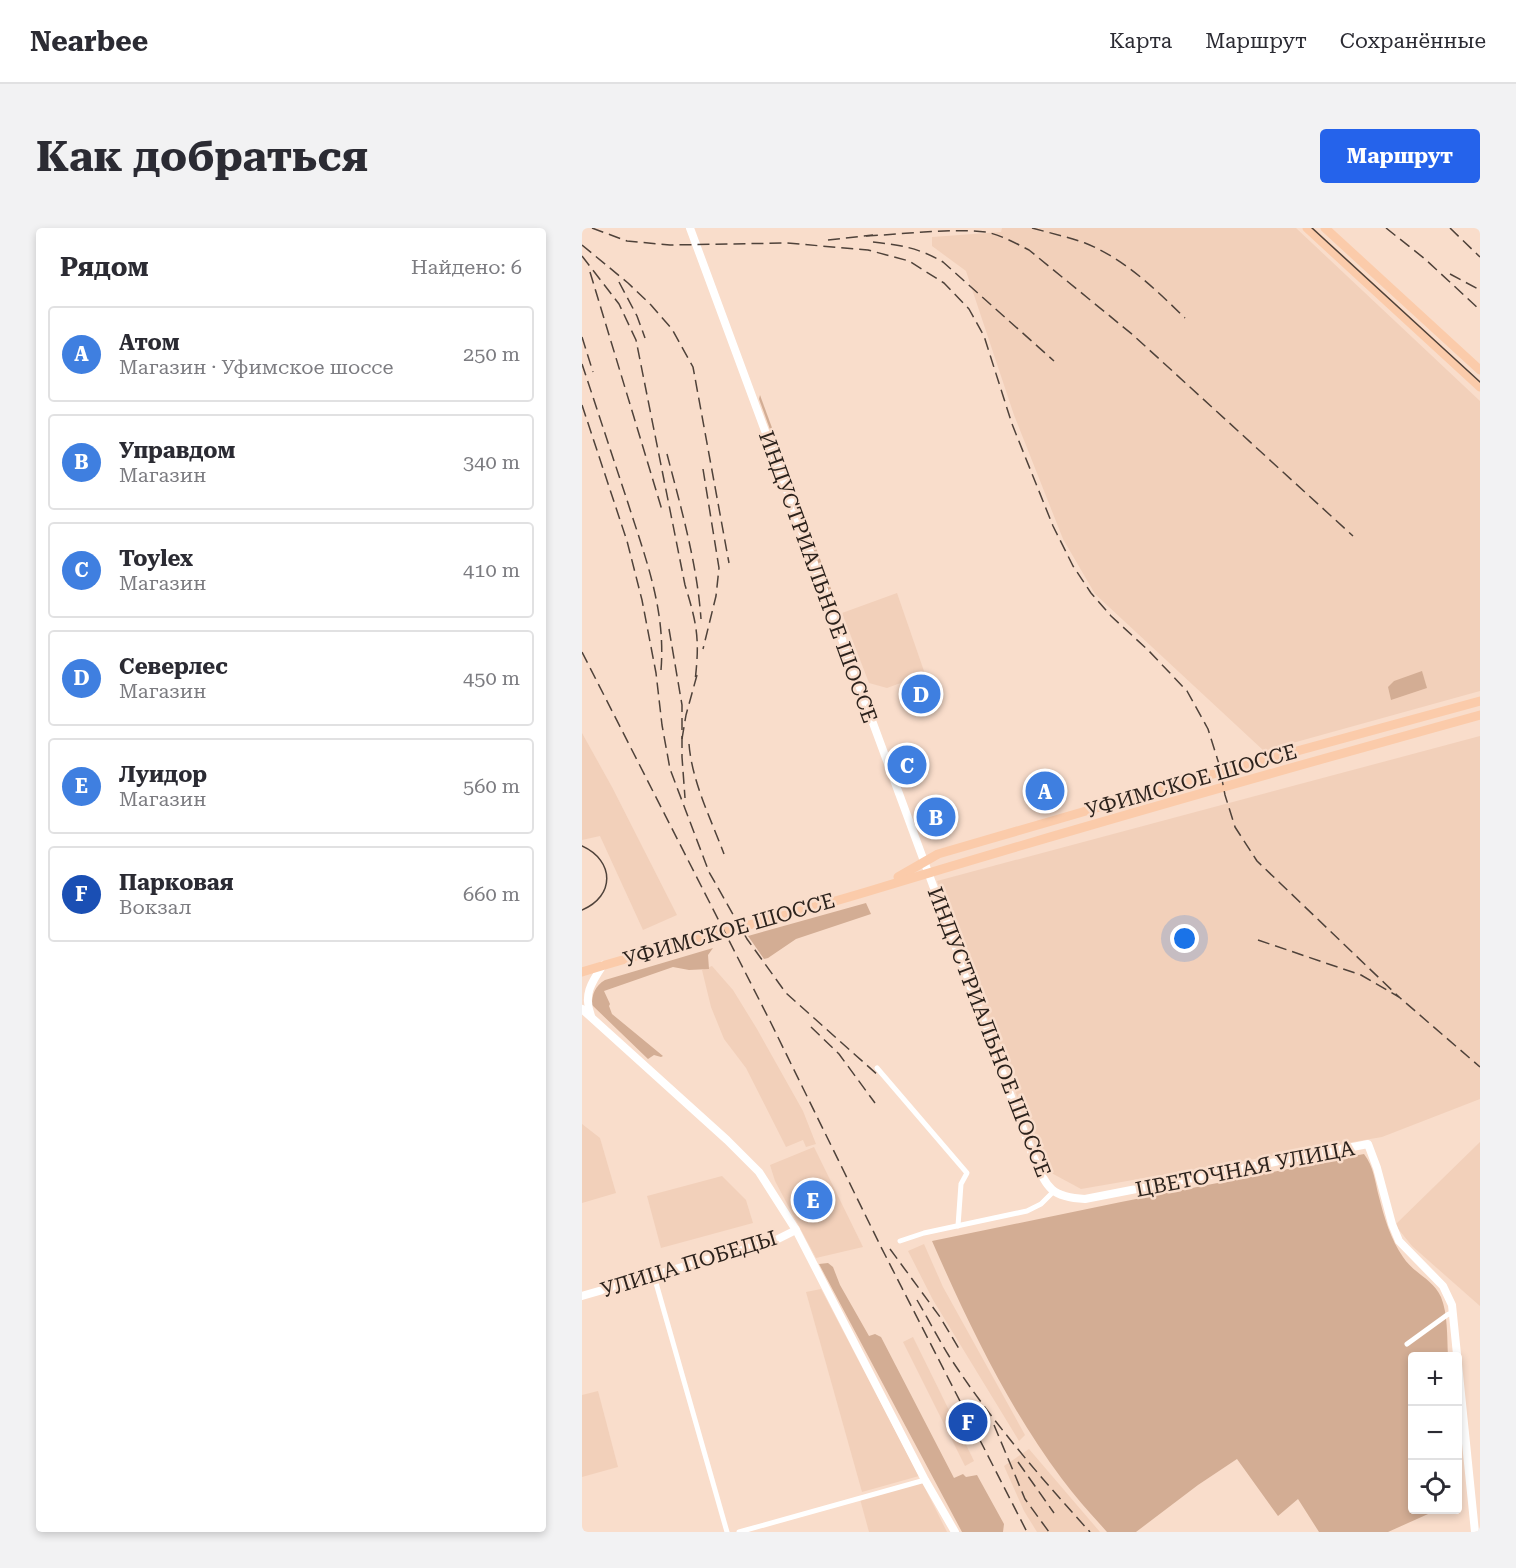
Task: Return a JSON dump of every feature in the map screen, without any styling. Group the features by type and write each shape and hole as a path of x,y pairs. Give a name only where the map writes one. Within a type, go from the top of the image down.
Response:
{"main road":[{"path":"1307,228 1480,387"},
{"path":"1325,228 1480,370"},
{"name":"УФИМСКОЕ ШОССЕ","path":"926,868 938,854 1220,772 1480,701"},
{"name":"УФИМСКОЕ ШОССЕ","path":"582,972 875,889 926,868 1480,715"}],"street":[{"name":"ИНДУСТРИАЛЬНОЕ ШОССЕ","path":"690,228 1033,1156 1042,1176 1053,1192"},
{"path":"591,1017 588,1008 588,991 603,965"},
{"path":"582,1009 727,1140 759,1172 796,1230 925,1480 955,1532"},
{"path":"877,1068 967,1173 961,1184 958,1226"},
{"name":"ЦВЕТОЧНАЯ УЛИЦА","path":"1053,1192 1068,1198 1085,1199 1368,1144 1395,1233 1405,1248 1443,1286 1450,1298 1475,1532"},
{"path":"900,1241 924,1233 1027,1211 1041,1204 1053,1192"},
{"name":"УЛИЦА ПОБЕДЫ","path":"582,1296 776,1240 796,1230"},
{"path":"654,1276 727,1532"},
{"path":"1407,1344 1453,1312"},
{"path":"739,1532 925,1480"}],"shaded area":[{"path":"1002,228 1296,228 1480,401 1480,691 1264,751 1095,594 1063,539 1014,415 966,271 932,246 932,237 1001,232"},
{"path":"760,395 841,616 838,617 759,399"},
{"path":"897,593 925,674 887,688 869,683 842,613"},
{"path":"1422,671 1427,688 1391,700 1388,687 1394,681"},
{"path":"582,733 677,915 643,930 600,836 582,840"},
{"path":"1480,736 1480,1099 1382,1137 1081,1189 1044,1169 937,881"},
{"path":"866,903 871,914 796,939 768,958 764,959 748,936"},
{"path":"713,948 708,955 709,969 689,970 673,967 604,991 612,1014 663,1056 661,1057 654,1055 648,1059 592,1005 595,991 605,980"},
{"path":"712,966 733,990 757,1029 803,1111 816,1144 806,1147 803,1140 786,1147 746,1068 724,1039 711,1007 702,970"},
{"path":"582,1124 600,1138 616,1193 582,1203"},
{"path":"1480,1142 1480,1306 1412,1246 1395,1225"},
{"path":"814,1147 863,1247 816,1258 775,1181 770,1165"},
{"path":"1364,1154 1372,1169 1383,1212 1395,1243 1407,1263 1437,1291 1445,1311 1448,1352 1408,1352 1408,1514 1428,1514 1388,1532 1319,1532 1298,1499 1278,1516 1237,1459 1136,1532 1107,1532 1067,1486 1024,1423 990,1364 932,1241"},
{"path":"722,1176 746,1200 753,1223 661,1248 647,1196"},
{"path":"924,1244 943,1287 1025,1435 1019,1441 933,1300 908,1251"},
{"path":"828,1263 833,1267 840,1285 869,1336 875,1334 881,1337 954,1478 963,1474 966,1477 977,1475 1004,1524 1003,1532 962,1532 819,1264"},
{"path":"821,1289 919,1476 862,1492 806,1292"},
{"path":"913,1337 974,1461 965,1466 903,1342"},
{"path":"598,1391 618,1467 582,1477 582,1395"},
{"path":"1029,1449 1100,1532 1037,1532 1024,1511 1004,1466"},
{"path":"922,1482 947,1532 869,1532 860,1499"}],"tram line":[{"path":"1312,228 1480,382"},
{"path":"582,846 601,860 607,878 601,896 582,910"}],"railway":[{"path":"592,228 627,241 670,245 787,243 868,250 909,261 944,283 969,309 984,336 1012,424 1053,526 1073,566 1091,593 1111,616 1187,691 1208,729 1235,827 1257,861 1399,997"},
{"path":"1032,228 1085,243 1113,257 1139,276 1185,318"},
{"path":"1386,228 1425,259 1480,310"},
{"path":"1450,228 1480,257"},
{"path":"866,236 942,231 986,232 1003,237 1029,250 1133,335 1353,536"},
{"path":"828,240 873,235"},
{"path":"873,242 910,248 943,262 1054,361"},
{"path":"582,245 651,305 672,329 693,367 729,563"},
{"path":"582,256 619,304 636,340 685,585 695,621 697,642 695,681"},
{"path":"590,272 662,510"},
{"path":"1450,274 1480,290"},
{"path":"619,282 637,316 645,338"},
{"path":"582,337 593,372"},
{"path":"582,364 653,584 660,626 661,670"},
{"path":"582,405 627,541 642,600 656,673 670,769 709,872 747,939 786,993 880,1077"},
{"path":"667,454 692,556 701,619"},
{"path":"703,469 719,568 716,596 703,649"},
{"path":"669,629 682,705 685,798"},
{"path":"582,652 1027,1532"},
{"path":"682,739 697,675"},
{"path":"689,744 698,786 724,854"},
{"path":"1258,940 1361,975 1399,997 1480,1067"},
{"path":"811,1027 839,1054 875,1103"},
{"path":"890,1249 940,1317 961,1352"},
{"path":"917,1300 949,1356 998,1425 1090,1532"},
{"path":"994,1425 1025,1499 1049,1532"},
{"path":"1018,1462 1054,1513"}],"place":[{"name":"Северлес","path":"921,694"},
{"name":"Toylex","path":"907,765"},
{"name":"Атом","path":"1045,791"},
{"name":"Управдом","path":"936,817"},
{"name":"Луидор","path":"813,1200"},
{"name":"Парковая","path":"968,1422"}]}
